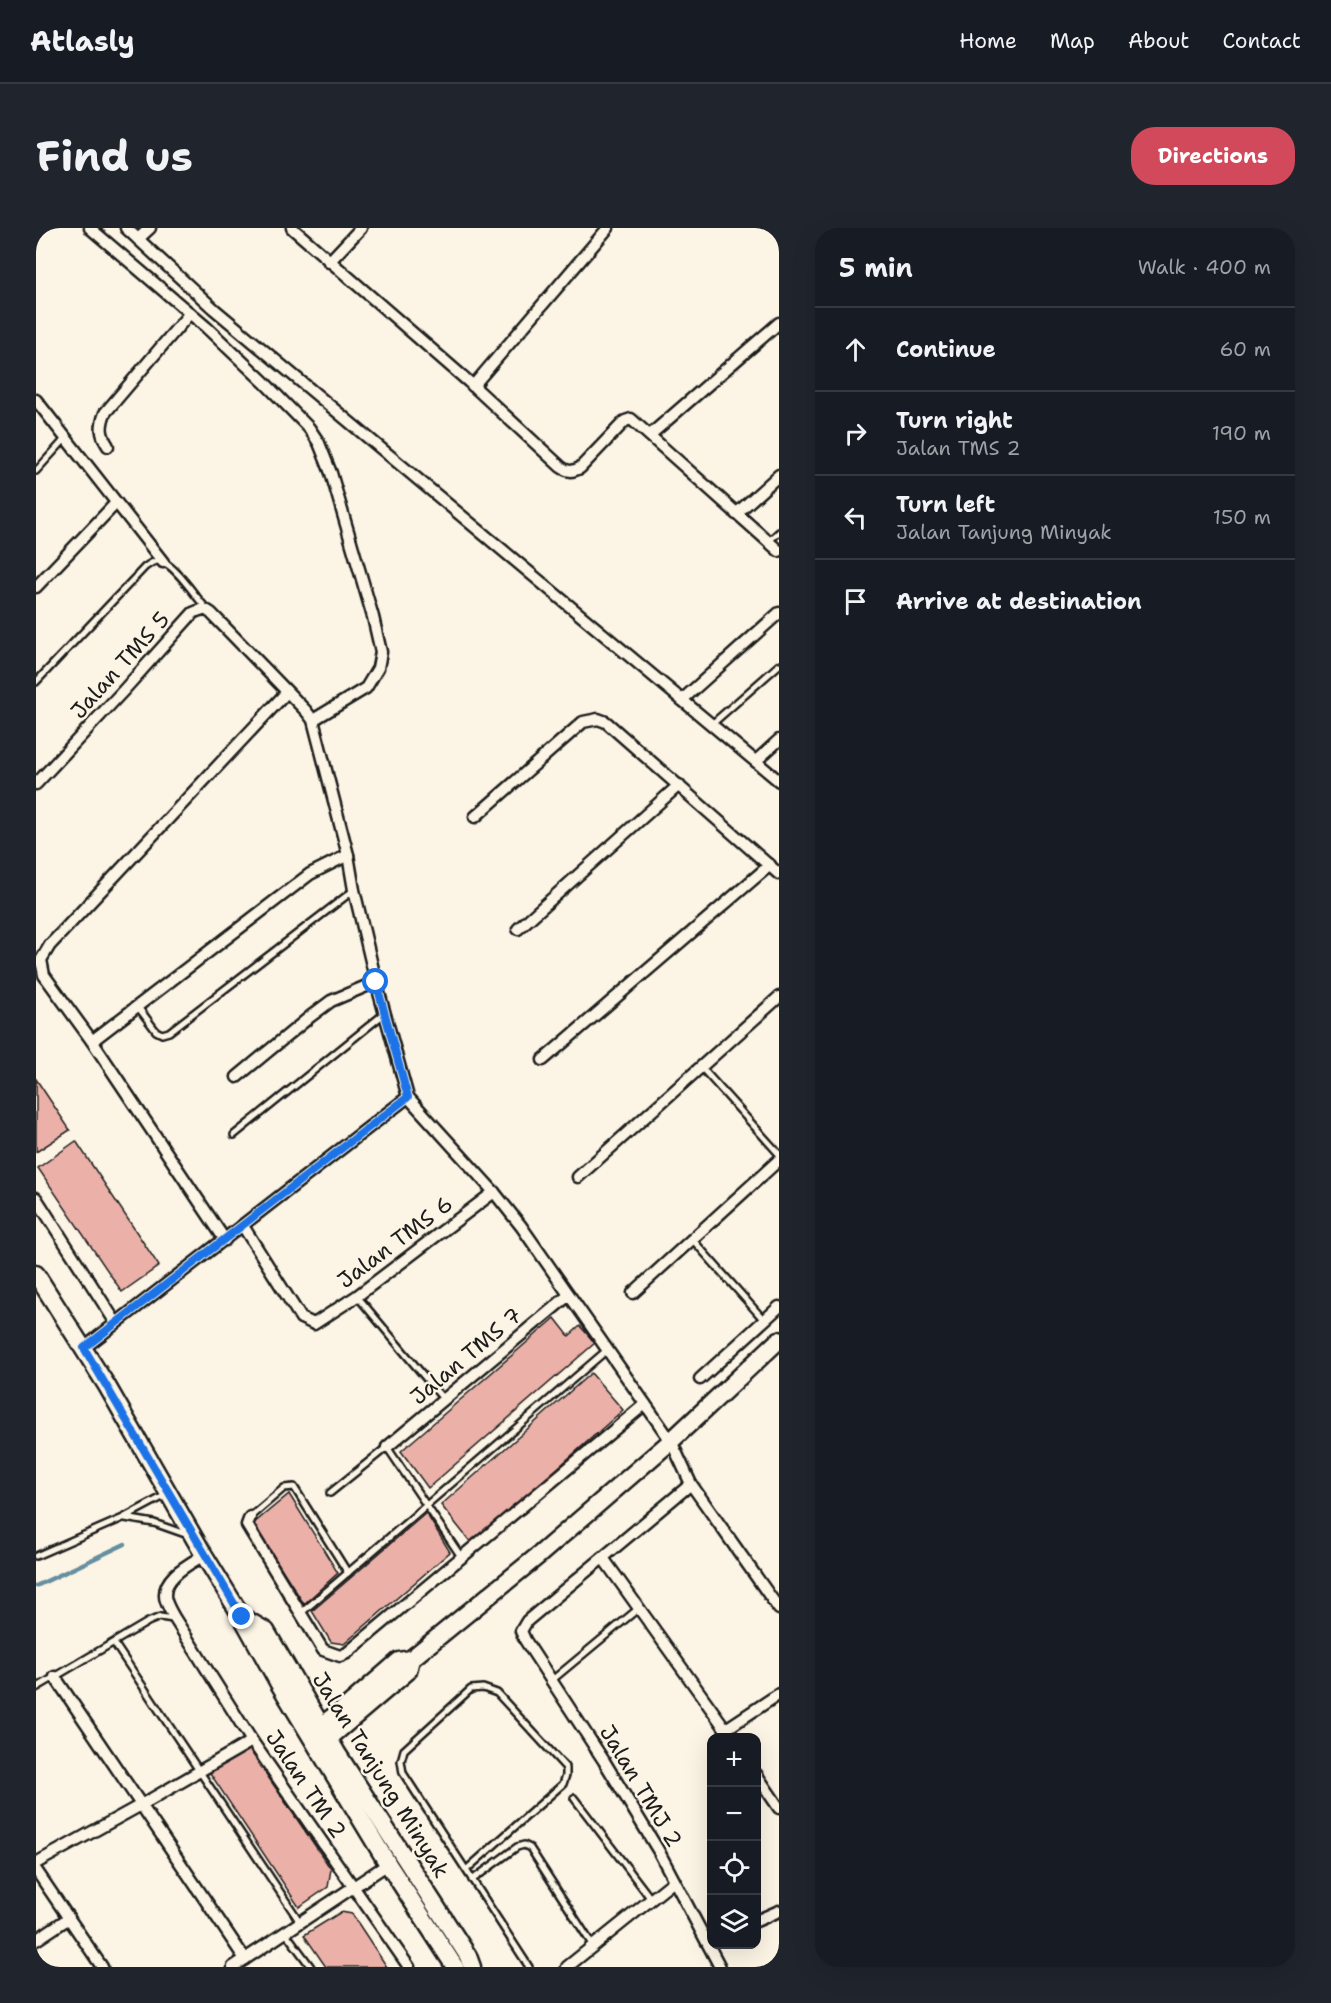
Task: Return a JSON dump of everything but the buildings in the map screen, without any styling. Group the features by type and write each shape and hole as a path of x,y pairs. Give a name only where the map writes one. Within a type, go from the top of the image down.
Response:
{"main road":[{"name":"Jalan Tanjung Minyak","path":"36,1274 84,1348 268,1665 320,1736 351,1772 468,1956 472,1967"},
{"path":"320,1736 408,1671 411,1659 539,1555 671,1441 779,1340"},
{"name":"Jalan Tanjung Minyak","path":"242,1617 266,1631 288,1669 320,1736 388,1864 455,1967"},
{"path":"288,1669 300,1678 321,1711 351,1712"},
{"path":"351,1712 345,1743 351,1772"}],"street":[{"path":"90,228 235,355 320,442 373,617 381,652 378,668 366,688 313,720"},
{"path":"126,228 248,338 779,781"},
{"path":"138,239 150,228"},
{"path":"292,228 568,471 580,468 625,421 631,419 779,551"},
{"path":"329,262 360,228"},
{"path":"473,386 608,228"},
{"path":"108,446 101,436 101,422 105,413 190,314"},
{"path":"650,435 779,323"},
{"path":"235,355 248,338"},
{"path":"36,400 162,562"},
{"path":"736,514 779,475"},
{"path":"36,587 116,503"},
{"name":"Jalan TMS 5","path":"36,784 193,613 200,609 209,611"},
{"path":"209,611 313,720 348,855 376,982 408,1097 494,1192 569,1295 671,1441 691,1484 779,1610"},
{"path":"682,700 779,613"},
{"path":"225,1240 92,1041 44,975 41,960 50,945 287,692"},
{"path":"475,818 584,722 593,719 606,722 779,874"},
{"path":"756,761 779,740"},
{"path":"518,929 679,785"},
{"path":"92,1041 310,874 348,855"},
{"path":"543,1059 770,865"},
{"path":"237,1077 331,1001 376,982"},
{"path":"578,1177 779,997"},
{"path":"84,1348 408,1097"},
{"path":"633,1293 779,1160"},
{"name":"Jalan TMS 6","path":"243,1226 301,1318 314,1324 357,1296 494,1192"},
{"path":"36,1198 116,1323"},
{"name":"Jalan TMS 7","path":"387,1447 569,1295"},
{"path":"700,1379 779,1307"},
{"path":"250,1517 247,1525 323,1650 339,1656 347,1653 645,1404"},
{"path":"691,1484 603,1558 729,1733 779,1694"},
{"name":"Jalan TM 2","path":"204,1555 182,1568 168,1584 165,1600 252,1741 410,1967"},
{"name":"Jalan TMJ 2","path":"603,1558 527,1621 521,1631 628,1800 707,1938"},
{"path":"55,1677 245,1959"},
{"path":"36,1863 252,1741"},
{"path":"761,1781 779,1808"},
{"path":"233,1967 388,1864"},
{"path":"36,1870 102,1967"},
{"path":"567,1967 674,1881"},
{"path":"761,1919 779,1911"},
{"path":"36,1940 69,1918"},
{"name":"Jalan TMJ 2","path":"712,1949 720,1967"}],"lane":[{"path":"36,471 66,438"},
{"path":"769,542 779,532"},
{"path":"36,682 145,567 154,561 162,562 173,569 209,611"},
{"path":"712,724 779,664"},
{"path":"138,1007 156,1031 162,1034 168,1032 354,890"},
{"path":"234,1135 385,1013"},
{"path":"701,1067 779,1154"},
{"path":"692,1239 764,1320"},
{"path":"357,1296 444,1400"},
{"path":"301,1613 607,1350"},
{"path":"330,1493 387,1447 462,1558"},
{"path":"250,1517 284,1488 294,1487 348,1573"},
{"path":"36,1557 123,1518 170,1493"},
{"path":"123,1518 154,1523 195,1538"},
{"path":"551,1681 639,1608"},
{"path":"36,1688 154,1620 168,1617 175,1619"},
{"path":"114,1643 300,1922"},
{"path":"466,1870 563,1784 566,1775 566,1768 497,1693 483,1688 471,1689 404,1750 401,1761 403,1773 472,1880 529,1967"},
{"path":"574,1798 651,1899"},
{"path":"472,1880 517,1847 524,1845 530,1848 593,1946"},
{"path":"285,1932 311,1967"}],"waterway":[{"path":"36,1586 125,1544"}],"route":[{"path":"242,1617 84,1348 408,1097 376,982"}]}
